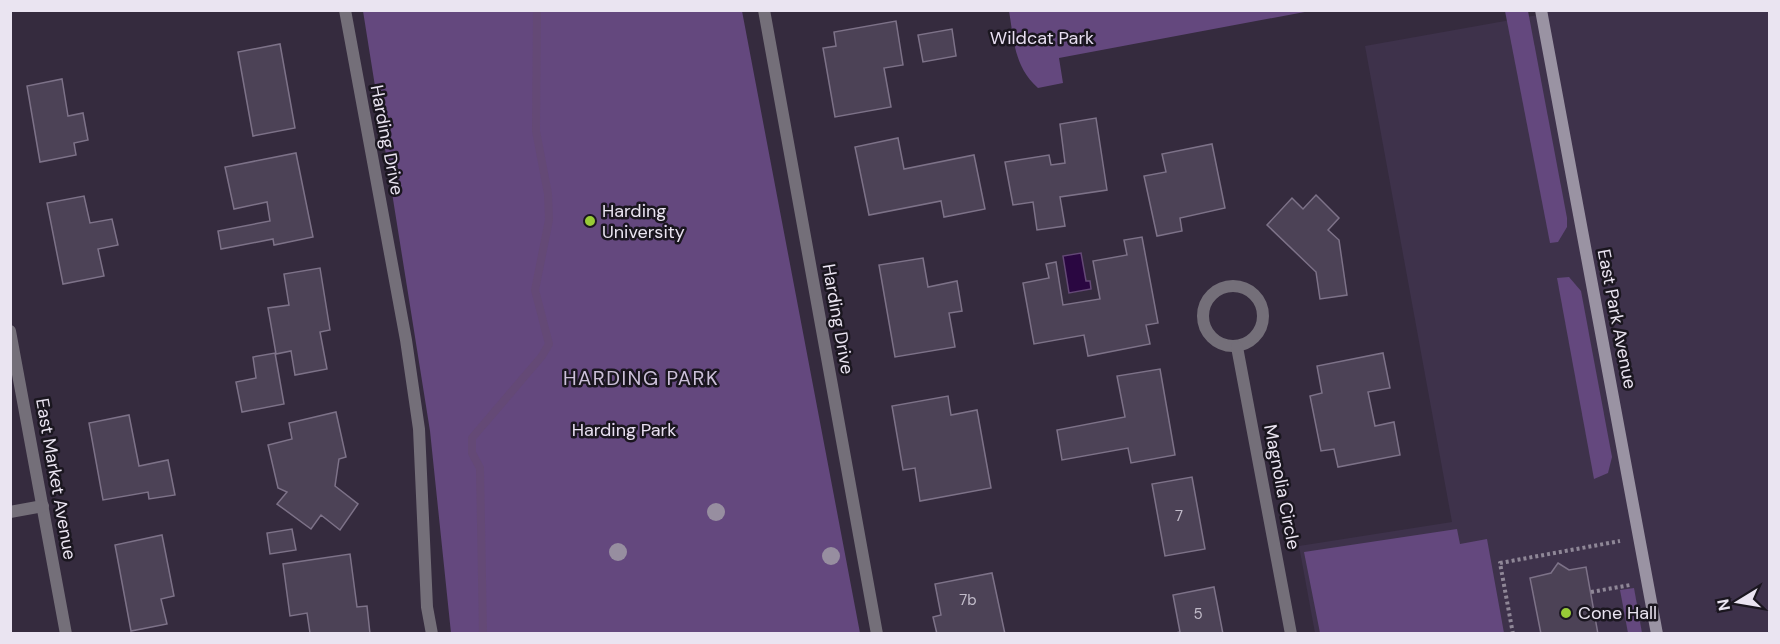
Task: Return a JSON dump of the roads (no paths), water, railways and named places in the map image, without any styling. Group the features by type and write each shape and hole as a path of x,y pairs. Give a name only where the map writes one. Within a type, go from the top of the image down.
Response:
{"street":[{"name":"Harding Drive","path":"345,10 419,429 428,607 432,633"},
{"name":"Harding Drive","path":"764,10 877,633"},
{"name":"East Park Avenue","path":"1541,10 1657,633"},
{"path":"1239,285 1255,294 1263,311 1259,333 1249,342 1237,346 1220,344 1209,335 1202,319 1209,297 1226,286 1239,285"},
{"name":"East Market Avenue","path":"10,331 66,633"},
{"name":"Magnolia Circle","path":"1237,346 1291,633"},
{"path":"10,512 43,506"}],"waterway":[{"path":"483,634 480,468 472,453 472,438 542,356 549,344 535,290 549,220 548,194 536,131 537,10"}],"place":[{"name":"Harding University","path":"590,221"},
{"name":"Cone Hall","path":"1566,613"}],"district":[{"name":"HARDING PARK","path":"641,378"}],"park label":[{"name":"Wildcat Park","path":"1042,38"},
{"name":"Harding Park","path":"624,430"}]}
